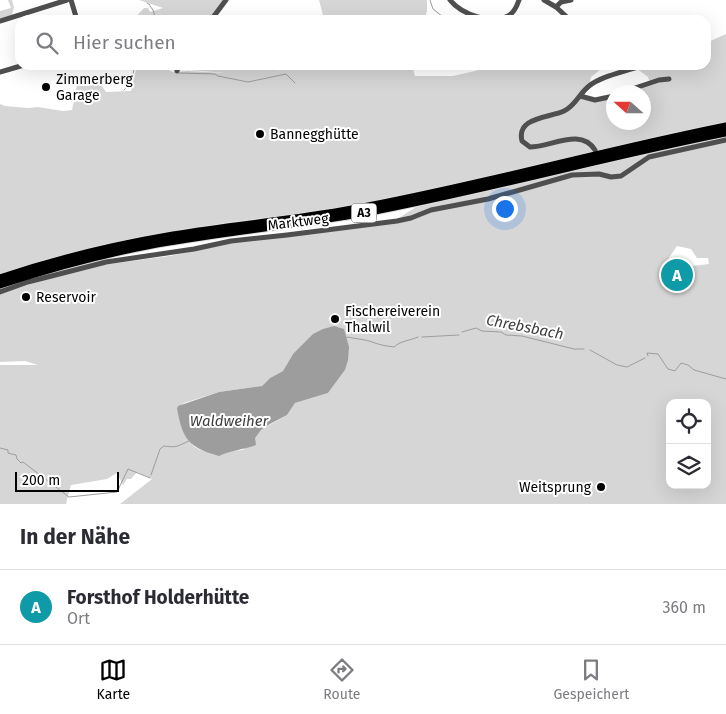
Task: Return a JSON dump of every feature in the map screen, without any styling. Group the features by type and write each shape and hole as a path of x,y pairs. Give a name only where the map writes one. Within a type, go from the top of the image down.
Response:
{"highway":[{"name":"A3","path":"0,278 74,256 137,242 190,232 323,214 386,203 726,126"},
{"name":"A3","path":"0,285 60,266 124,251 402,206 726,133"}],"street":[{"path":"19,15 67,0"},
{"path":"71,0 76,15"},
{"path":"215,15 226,0"},
{"path":"450,0 462,10 473,15"},
{"path":"508,15 514,10 519,0"},
{"path":"544,0 556,7 561,15"},
{"path":"556,7 562,2 571,0"},
{"path":"0,21 15,16"},
{"path":"0,72 15,68"},
{"path":"594,150 591,144 578,138 530,147 522,141 520,135 525,125 530,122 565,111 587,88 596,82 629,70"},
{"path":"644,85 669,79"},
{"path":"587,88 590,100"},
{"path":"580,96 590,100 606,98"},
{"name":"Marktweg","path":"0,292 50,276 106,262 194,249 231,241 397,221 432,210 488,199 572,175 599,174 620,176 649,157 726,140"},
{"path":"599,166 599,174"}],"shaded area":[{"path":"8,0 12,0 14,7 12,15 0,19 0,11 11,8"},
{"path":"139,0 225,0 214,15 138,15 144,8 148,8 150,12 163,8"},
{"path":"319,0 427,0 426,15 323,15"},
{"path":"726,34 726,504 120,504 152,479 137,472 131,479 127,479 123,485 117,473 107,479 71,485 66,504 0,504 0,365 38,365 25,361 0,362 0,293 94,266 170,256 235,242 391,223 416,207 559,174 556,161 358,204 225,223 140,238 83,250 0,275 0,104 63,111 72,110 77,85 101,85 106,92 131,91 136,70 225,73 191,70 279,70 275,72 280,70 413,70 415,76 453,76 479,70 600,70 591,77 589,86 580,96 590,100 606,97 606,130 651,130 651,85 644,85 650,83 648,77 639,70 711,70 711,41","holes":["677,246 691,249 697,258 708,258 709,264 692,266 690,281 678,285 667,283 665,277 666,263","293,354 345,370 328,393 295,403 287,415 261,430 243,450 206,451 198,449 185,436 177,409 184,403 219,392 262,386 270,378 283,371"]}],"water":[{"name":"Waldweiher","path":"334,326 344,329 349,347 348,360 345,370 328,393 295,403 287,415 261,430 255,438 256,445 251,447 219,456 200,449 189,441 182,428 177,409 178,406 219,392 262,386 270,378 283,371 293,354 313,334"}],"waterway":[{"path":"430,0 433,9 441,15"},
{"path":"150,6 154,15"},
{"path":"124,90 131,83 134,70"},
{"path":"179,73 215,74 248,82 286,74 295,83"},
{"name":"Chrebsbach","path":"462,332 476,328 482,331 522,336 574,349 584,349"},
{"name":"Chrebsbach","path":"422,337 459,335"},
{"name":"Chrebsbach","path":"346,338 394,347 402,342 418,337"},
{"name":"Chrebsbach","path":"590,350 617,365 627,367 645,358"},
{"name":"Chrebsbach","path":"648,356 647,353 658,354 668,369 675,371 681,363 688,365 694,370 726,379"},
{"name":"Chrebsbach","path":"151,475 160,449 164,446 175,447 189,441"},
{"name":"Chrebsbach","path":"0,448 16,455 21,463 23,462 69,497 117,492 128,469 150,478"}],"place":[{"name":"Zimmerberg Garage","path":"46,87"},
{"name":"Bannegghütte","path":"260,134"},
{"name":"Forsthof Holderhütte","path":"677,275"},
{"name":"Reservoir","path":"26,297"},
{"name":"Fischereiverein Thalwil","path":"335,319"},
{"name":"Weitsprung","path":"601,487"}]}
